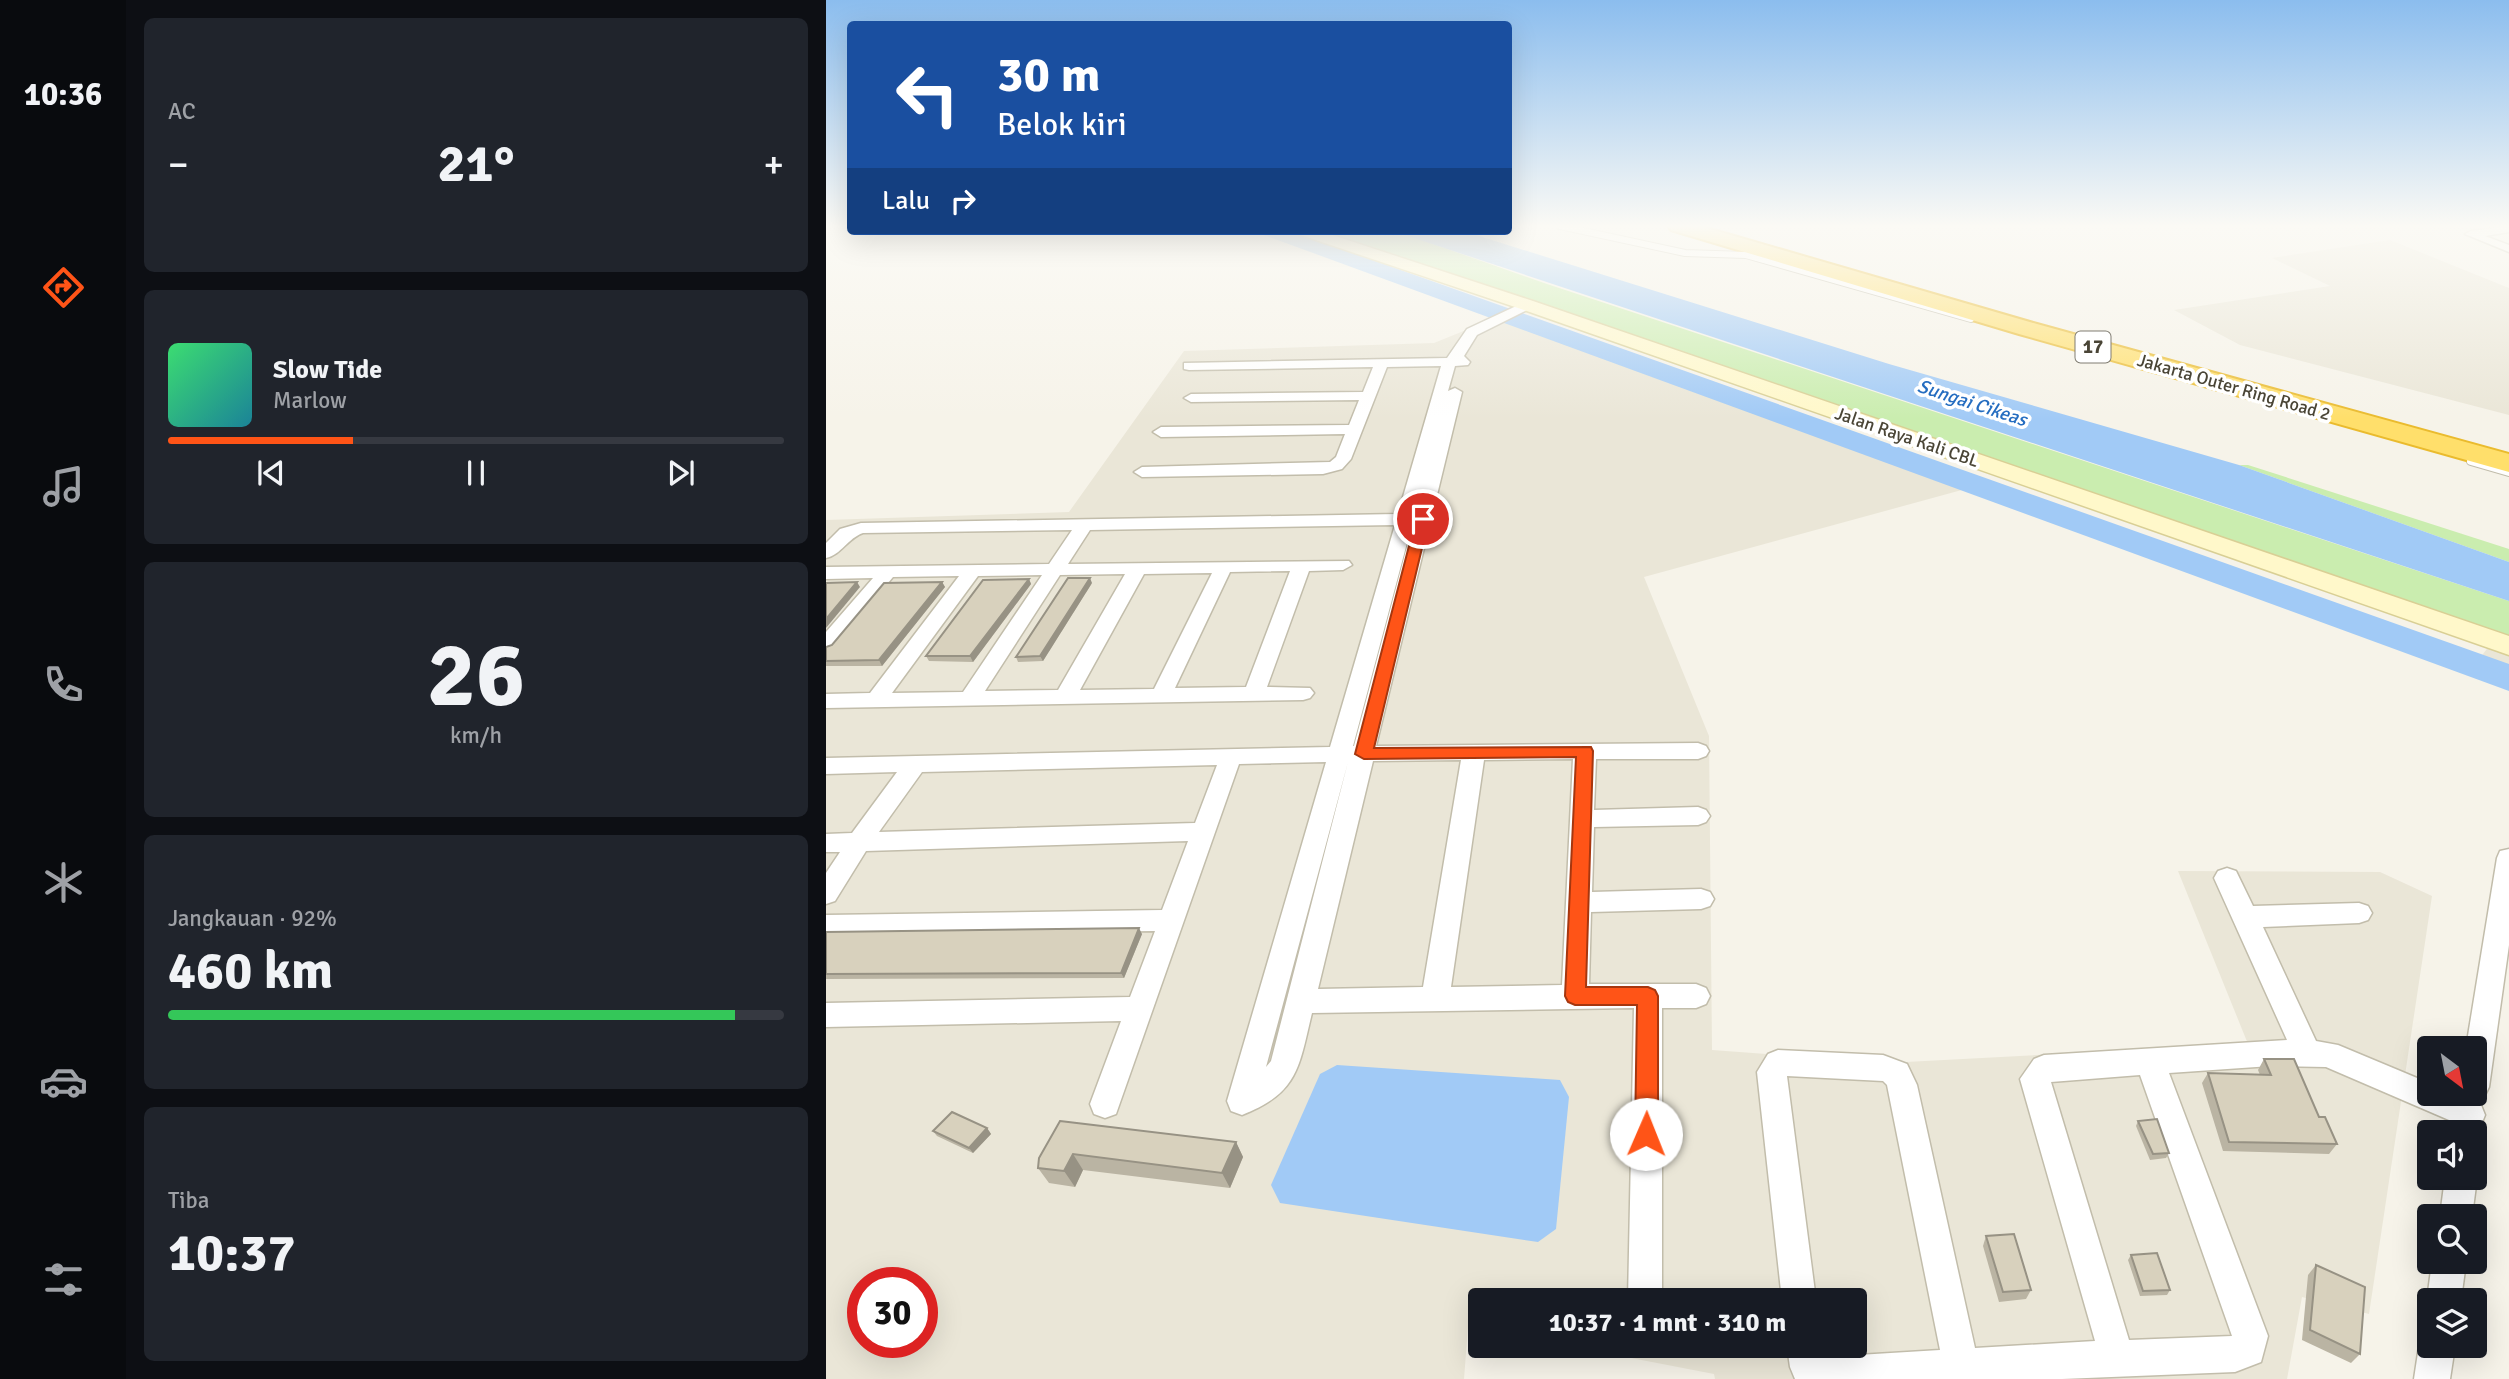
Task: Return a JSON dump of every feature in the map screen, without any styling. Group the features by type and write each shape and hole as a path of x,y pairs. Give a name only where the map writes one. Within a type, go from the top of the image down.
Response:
{"highway":[{"name":"Jakarta Outer Ring Road 2","path":"1896,290 2509,463"},
{"name":"Jakarta Outer Ring Road 2","path":"1950,290 2509,446"}],"main road":[{"name":"Jalan Raya Kali CBL","path":"1483,290 2509,646"}],"street":[{"path":"1414,519 1364,754 1284,1067 1266,1089 1242,1101 1339,754 1414,519 1456,361 1472,331 1527,305"},
{"path":"1189,366 1456,361"},
{"path":"1142,472 1330,468 1343,459 1382,362"},
{"path":"1192,398 1369,396"},
{"path":"1161,432 1356,429"},
{"path":"826,553 842,536 861,528 1414,519"},
{"path":"969,699 1084,525"},
{"path":"1254,694 1302,565"},
{"path":"826,573 1343,565"},
{"path":"1161,696 1224,566"},
{"path":"1065,697 1138,568"},
{"path":"875,701 973,570"},
{"path":"826,645 888,572"},
{"path":"826,701 1303,693"},
{"path":"1575,996 1585,751"},
{"path":"826,766 1339,754 1698,751"},
{"path":"1435,999 1474,752"},
{"path":"1105,1104 1231,756"},
{"path":"826,894 858,843 915,764"},
{"path":"1582,819 1698,817"},
{"path":"826,843 1203,832"},
{"path":"2117,1358 2035,1079 2044,1068 2271,1053 2328,1054 2471,1107 2509,858"},
{"path":"2227,878 2308,1054"},
{"path":"1578,902 1701,899"},
{"path":"2245,917 2359,913"},
{"path":"826,925 1171,920"},
{"path":"1645,1288 1648,996"},
{"path":"1302,1001 1696,996"},
{"path":"826,1015 1138,1009"},
{"path":"1807,1358 1808,1367 1821,1375 2235,1354 2248,1349 2250,1336 2150,1061"},
{"path":"1798,1288 1772,1072 1778,1063 1883,1068 1897,1073 1961,1367"},
{"path":"2432,1379 2435,1358"}],"lane":[{"path":"1870,290 2509,472"}],"shaded area":[{"path":"2302,290 2509,290 2509,415 2240,345 2174,310"},
{"path":"1503,315 1980,485 1644,577 1709,736 1712,1050 1887,1063 2248,1044 2178,871 2380,872 2432,896 2369,1314 2302,1297 2287,1379 1715,1379 1714,1374 1631,1358 1867,1358 1867,1288 1468,1288 1464,1379 826,1379 826,520 1069,512 1184,351 1434,343"},
{"path":"2497,636 2509,640 2509,676 2476,663"}],"green space":[{"path":"1477,290 1566,290 2509,601 2509,646"},
{"path":"2239,465 2248,465 2509,549 2509,562"}],"water":[{"name":"Sungai Cikeas","path":"1572,290 1653,290 1889,364 2239,465 2509,562 2509,601"},
{"path":"1337,1065 1560,1080 1569,1097 1556,1229 1538,1242 1280,1203 1271,1185 1320,1074"}],"building":[{"path":"1068,578 1090,578 1040,656 1016,657"},
{"path":"1029,579 970,656 926,656 983,580"},
{"path":"857,582 826,619 826,583"},
{"path":"942,582 879,660 826,661 826,647 832,645 884,583"},
{"path":"1139,928 1121,973 826,974 826,932"},
{"path":"2264,1059 2294,1059 2319,1117 2325,1117 2337,1144 2229,1142 2208,1073 2271,1075"},
{"path":"952,1112 987,1128 969,1148 933,1131"},
{"path":"2157,1119 2169,1153 2153,1154 2138,1121"},
{"path":"1060,1121 1236,1142 1222,1173 1073,1154 1064,1171 1038,1168 1039,1158"},
{"path":"2014,1234 2031,1290 2003,1292 1986,1236"},
{"path":"2157,1253 2170,1290 2143,1291 2131,1255"},
{"path":"2316,1265 2365,1287 2360,1354 2310,1330"}],"waterway":[{"path":"1435,290 2509,678"}],"route":[{"path":"1423,519 1364,754 1585,751 1575,996 1648,996 1646,1134"}]}
